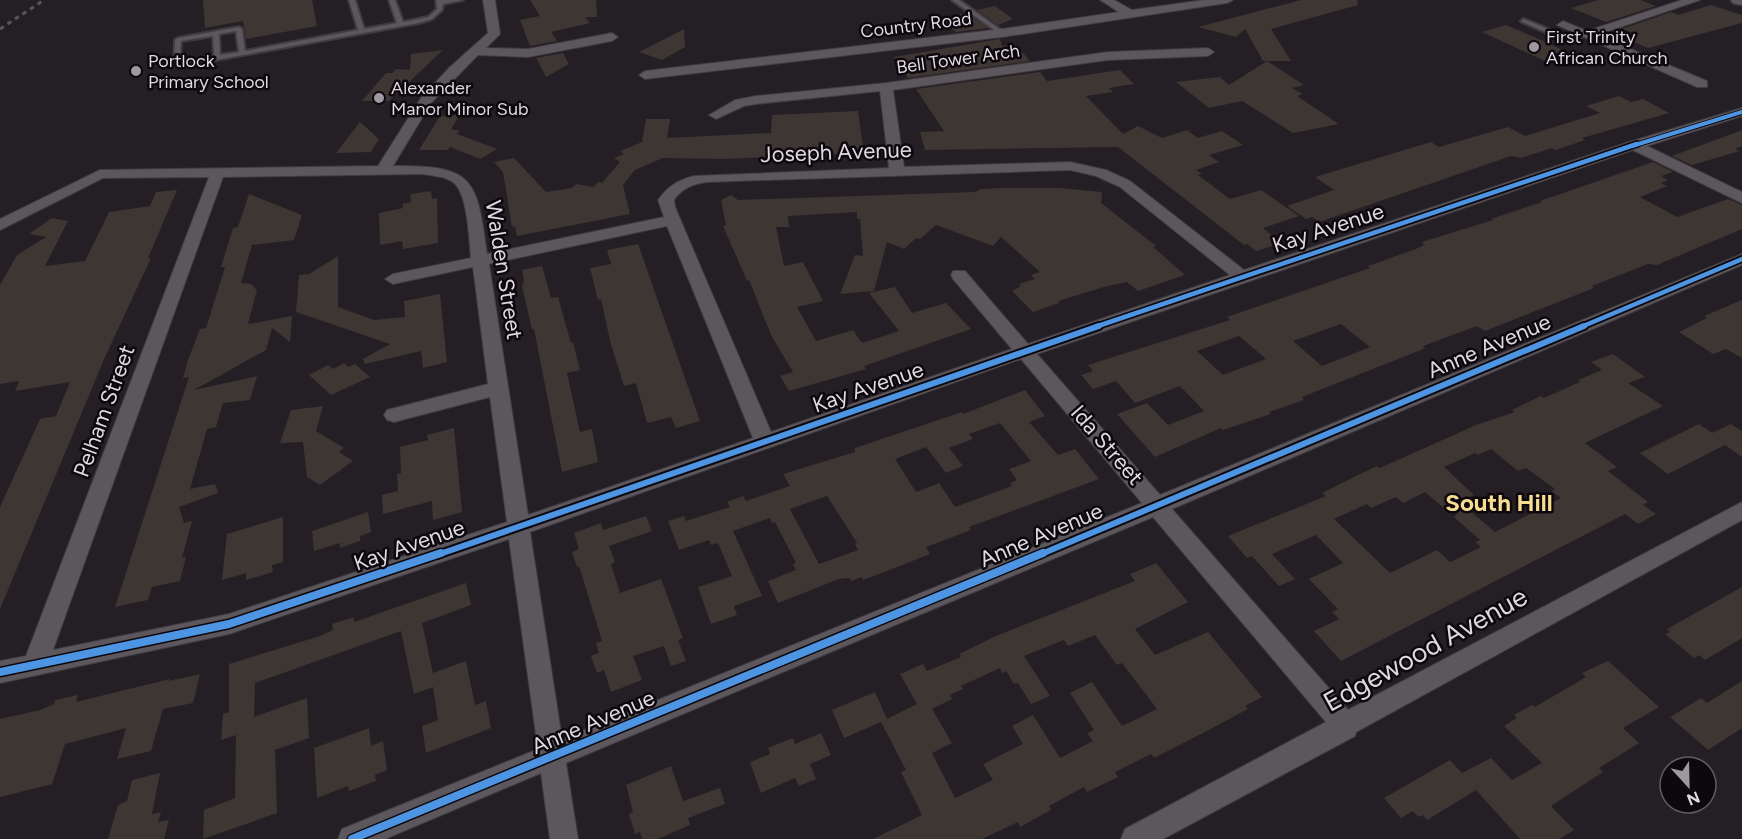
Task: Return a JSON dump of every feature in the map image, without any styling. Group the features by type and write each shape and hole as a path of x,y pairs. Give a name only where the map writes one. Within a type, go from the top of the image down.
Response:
{"street":[{"path":"383,170 426,101 494,34 489,0"},
{"path":"1106,0 1130,14"},
{"name":"Country Road","path":"645,75 1002,33 1227,0"},
{"path":"1587,35 1641,15 1694,0"},
{"path":"1563,25 1702,84"},
{"path":"475,51 528,53 612,37"},
{"name":"Bell Tower Arch","path":"716,115 740,103 756,100 886,87 1108,56 1208,52"},
{"path":"886,87 897,172"},
{"name":"Kay Avenue","path":"0,672 228,624 519,527 1242,276 1634,145 1742,112"},
{"path":"1634,145 1742,198"},
{"name":"Joseph Avenue","path":"765,442 666,200 681,184 693,180 1084,167 1125,184 1242,276"},
{"name":"Walden Street","path":"0,225 100,174 383,170 446,173 462,182 469,195 480,261 564,839"},
{"name":"Pelham Street","path":"35,665 217,174"},
{"path":"393,279 674,220"},
{"name":"Anne Avenue","path":"352,839 1159,505 1742,259"},
{"name":"Ida Street","path":"959,275 1159,505 1346,727"},
{"path":"394,415 498,388"},
{"name":"Edgewood Avenue","path":"1135,839 1346,727 1742,510"}],"lane":[{"path":"352,0 362,31"},
{"path":"392,0 401,24"},
{"path":"242,53 239,29 178,40 177,65 401,24 430,18 440,9 440,2 460,0"},
{"path":"955,0 1002,33"},
{"path":"1524,21 1564,38 1587,35"},
{"path":"216,33 217,58"}],"building":[{"path":"203,0 312,0 317,26 246,39 243,21 205,28"},
{"path":"530,0 596,0 597,17 585,17 590,23 551,32 557,41 530,46 520,20 540,16"},
{"path":"1301,0 1357,0 1358,5 1271,29 1291,61 1263,61 1245,29 1236,37 1198,27"},
{"path":"1598,0 1640,0 1656,6 1606,22 1571,8"},
{"path":"1711,5 1742,15 1742,23 1648,48 1624,38 1637,34 1622,29 1671,12 1678,15"},
{"path":"995,6 1013,19 998,25 977,10"},
{"path":"966,13 988,28 956,32 939,19"},
{"name":"First Trinity African Church","path":"1506,25 1569,53 1545,61 1482,32"},
{"path":"684,29 685,47 662,60 639,52"},
{"path":"1000,39 1002,46 1016,45 1030,61 908,78 894,57"},
{"path":"443,50 389,101 362,101 386,73 392,73 396,69 410,70 411,54"},
{"path":"563,53 569,64 546,77 536,58"},
{"path":"1267,61 1304,85 1292,88 1303,94 1297,96 1339,124 1293,133 1242,101 1209,108 1176,82 1220,77 1229,85"},
{"path":"1120,70 1134,84 1109,88 1113,92 1086,96 1123,134 1138,126 1162,138 1187,130 1198,138 1222,131 1243,145 1209,155 1219,162 1196,170 1202,174 1198,175 1230,199 1261,190 1299,216 1263,228 1281,243 1256,251 1247,244 1244,245 1118,147 925,150 920,132 944,131 916,89 1040,72 1047,81"},
{"path":"1619,96 1631,102 1643,99 1669,113 1582,138 1585,140 1556,150 1552,148 1521,158 1511,156 1319,222 1312,217 1306,219 1287,206 1334,190 1315,177 1431,142 1439,147 1508,127 1525,136 1600,113 1586,106"},
{"path":"858,111 864,153 723,159 663,158 635,170 623,185 630,214 517,236 515,226 512,227 503,172 494,162 514,158 546,192 572,188 576,184 594,187 598,182 602,183 620,162 614,158 624,154 620,151 642,142 646,119 670,119 667,138 771,133 772,115"},
{"path":"459,115 451,130 460,130 457,134 497,149 480,159 450,147 448,150 419,150 440,116"},
{"path":"360,122 379,139 371,152 336,153"},
{"path":"1742,130 1742,146 1735,149 1740,151 1692,165 1672,156"},
{"path":"1653,162 1673,172 1661,176 1668,180 1661,183 1667,186 1640,197 1677,217 1728,199 1742,205 1742,229 1657,265 1648,264 1592,286 1594,288 1485,331 1477,326 1423,346 1425,348 1421,350 1302,397 1304,400 1269,412 1271,414 1223,430 1221,428 1155,457 1117,414 1147,403 1168,425 1204,411 1180,386 1135,403 1116,381 1093,389 1081,375 1093,371 1088,365 1230,320 1227,317 1370,268 1368,266 1424,245 1422,242 1493,220 1491,219 1542,202 1540,201","holes":["1341,324 1370,347 1322,366 1293,341","1239,336 1266,359 1223,375 1197,351"]},
{"path":"1059,188 1102,192 1101,203 1156,246 1153,247 1185,275 1138,291 1127,282 1104,287 1058,301 1059,303 1033,312 1012,291 1021,286 1019,284 1035,279 1031,275 1040,272 1001,237 993,246 936,225 904,249 887,242 874,291 840,294 855,255 863,256 860,219 857,219 857,212 788,216 789,227 776,227 784,266 803,262 823,301 797,307 816,341 853,330 862,343 899,331 869,293 895,287 912,313 946,303 971,329 864,366 866,369 789,391 780,376 793,372 771,335 749,280 747,281 723,226 726,225 721,200 731,195 738,200 975,192 981,189"},
{"path":"177,190 148,258 151,258 105,357 0,609 0,507 40,419 56,416 70,382 15,391 19,381 0,384 0,285 17,255 46,237 29,234 52,218 68,221 45,266 85,261 109,212 150,206 156,192"},
{"path":"431,191 432,199 437,198 438,243 403,249 402,241 380,245 379,213 403,208 403,204 411,202 410,194"},
{"path":"249,194 302,215 294,240 252,245 241,283 251,284 257,290 248,324 292,316 290,342 272,328 266,350 194,390 257,376 250,400 223,403 216,427 207,429 190,489 215,484 218,493 179,507 184,523 192,521 182,558 186,557 180,581 152,587 148,600 115,607 189,377 183,378 188,360 200,329 206,328 225,267 221,267 233,228 238,227"},
{"path":"638,244 700,421 676,428 671,417 647,423 636,383 624,386 610,341 601,299 598,300 590,268 611,264 607,250"},
{"path":"338,256 338,307 374,320 405,317 404,301 440,294 447,362 423,368 421,351 365,364 363,359 390,344 296,312 299,275 309,274"},
{"path":"542,266 551,298 558,297 580,370 567,373 580,432 592,429 598,462 562,472 534,329 532,329 522,286 524,281 522,270"},
{"path":"1742,300 1742,358 1726,349 1713,354 1679,332 1707,318 1704,316"},
{"path":"1613,354 1645,377 1628,383 1663,406 1585,443 1617,467 1608,471 1648,502 1643,505 1656,514 1638,524 1625,514 1341,661 1314,631 1339,619 1332,612 1338,609 1309,579 1343,563 1316,535 1272,554 1295,579 1279,586 1252,556 1247,558 1228,536 1326,496 1322,493 1377,466 1380,468 1476,425 1515,412 1512,410 1541,396 1544,398 1580,382 1578,380 1602,370 1591,362","holes":["1491,449 1518,471 1526,468 1555,489 1552,491 1561,498 1495,532 1464,506 1454,517 1480,540 1475,542 1481,547 1450,562 1437,550 1390,573 1334,519 1367,504 1371,508 1396,497 1403,503 1425,492 1445,509 1474,495 1444,467 1475,453 1478,455"]},
{"path":"344,363 348,367 355,364 370,377 331,395 309,375 328,365 333,369"},
{"path":"1025,390 1045,416 1029,422 1058,455 1075,449 1099,479 969,527 971,530 926,547 930,554 882,573 863,580 862,577 851,581 849,578 839,579 778,603 768,581 796,570 793,564 796,563 775,522 772,523 770,518 733,531 762,596 734,606 737,615 711,624 698,587 732,576 718,543 711,545 709,540 679,550 668,521 684,516 686,521 730,507 727,502 743,496 746,501 790,486 783,474 855,452 855,448 962,412 963,414","holes":["1000,423 1031,461 1009,469 1017,480 1010,483 1012,486 955,507 939,483 916,492 895,459 926,447 946,473 963,466 949,448 973,439 969,434","827,496 857,543 855,544 858,550 819,564 790,509"]},
{"path":"323,406 316,431 344,448 339,452 353,461 320,485 307,477 303,442 280,443 291,410"},
{"path":"1699,424 1712,433 1731,424 1742,431 1742,457 1725,445 1668,474 1640,453"},
{"path":"454,428 462,512 433,520 432,501 383,514 382,495 398,491 397,474 401,473 400,447 428,440 427,435"},
{"path":"368,512 371,532 360,536 360,541 340,548 340,543 314,551 312,531"},
{"path":"646,516 652,531 609,546 615,562 611,564 620,593 661,579 683,638 678,640 686,661 671,666 664,646 633,656 642,680 611,692 604,670 597,673 591,656 599,653 596,643 602,641 579,566 577,567 572,552 579,549 574,533 601,523 603,530"},
{"path":"283,517 283,562 272,565 273,572 246,580 246,573 222,580 227,534"},
{"path":"1156,563 1188,602 1135,629 1155,655 1208,632 1262,697 1245,706 1248,709 1154,758 1151,754 1115,772 1118,777 1087,792 1084,787 1049,806 1051,810 1020,827 1018,822 982,839 873,839 922,815 901,772 906,770 881,722 844,738 832,710 875,692 887,719 917,704 900,674 923,664 927,671 961,657 959,654 996,636 1135,581 1130,574","holes":["1095,635 1117,665 1122,663 1157,709 1122,726 1092,682 1070,693 1094,730 1087,733 1093,741 1060,758 1033,715 1012,726 1023,744 983,764 993,780 955,798 932,753 952,743 932,709 952,699 950,695 963,689 961,686 1000,668 1002,673 1006,671 1014,684 1018,683 1031,704 1050,696 1024,656 1064,640 1068,646"]},
{"path":"466,583 471,605 422,623 433,673 466,661 475,705 486,701 491,728 426,753 422,726 438,720 433,687 414,694 401,631 255,683 254,717 307,698 309,738 275,750 277,813 203,839 204,810 235,798 236,735 221,740 223,714 229,712 229,664 320,636 333,630 332,624 354,617 354,622"},
{"path":"1742,587 1742,638 1705,660 1699,655 1694,658 1665,634 1670,632 1667,629"},
{"path":"1608,661 1659,707 1623,728 1639,743 1599,768 1603,772 1551,806 1574,830 1559,839 1520,839 1476,790 1427,820 1423,815 1418,817 1413,811 1401,818 1384,798 1450,760 1462,773 1491,758 1512,780 1542,763 1504,726 1517,718 1514,715 1532,705 1535,707 1586,677 1582,673"},
{"path":"200,674 193,703 163,709 151,751 117,759 126,728 65,744 52,784 0,797 0,719 40,710 54,704 55,700 78,695 76,702"},
{"path":"1742,681 1742,728 1708,750 1670,717 1701,698 1707,703"},
{"path":"369,728 371,746 383,741 387,770 375,775 376,781 349,791 348,786 317,798 314,748"},
{"path":"821,733 831,755 810,764 816,779 799,786 795,778 761,793 750,762 770,754 768,748 793,738 795,744"},
{"path":"671,766 683,801 720,788 725,804 688,818 690,825 658,839 642,839 640,832 635,834 629,814 633,812 626,785"},
{"path":"160,773 152,814 161,812 158,822 169,820 164,839 108,839 118,805 127,801 132,780"}],"railway":[{"path":"0,29 44,0"}],"cycle path":[{"path":"0,672 229,624 519,527 1242,276 1634,145 1742,112"},
{"path":"352,839 1159,505 1742,259"}],"place":[{"name":"First Trinity African Church","path":"1534,47"},
{"name":"Portlock Primary School","path":"136,71"},
{"name":"Alexander Manor Minor Sub","path":"379,98"}],"district":[{"name":"South Hill","path":"1499,502"}]}
